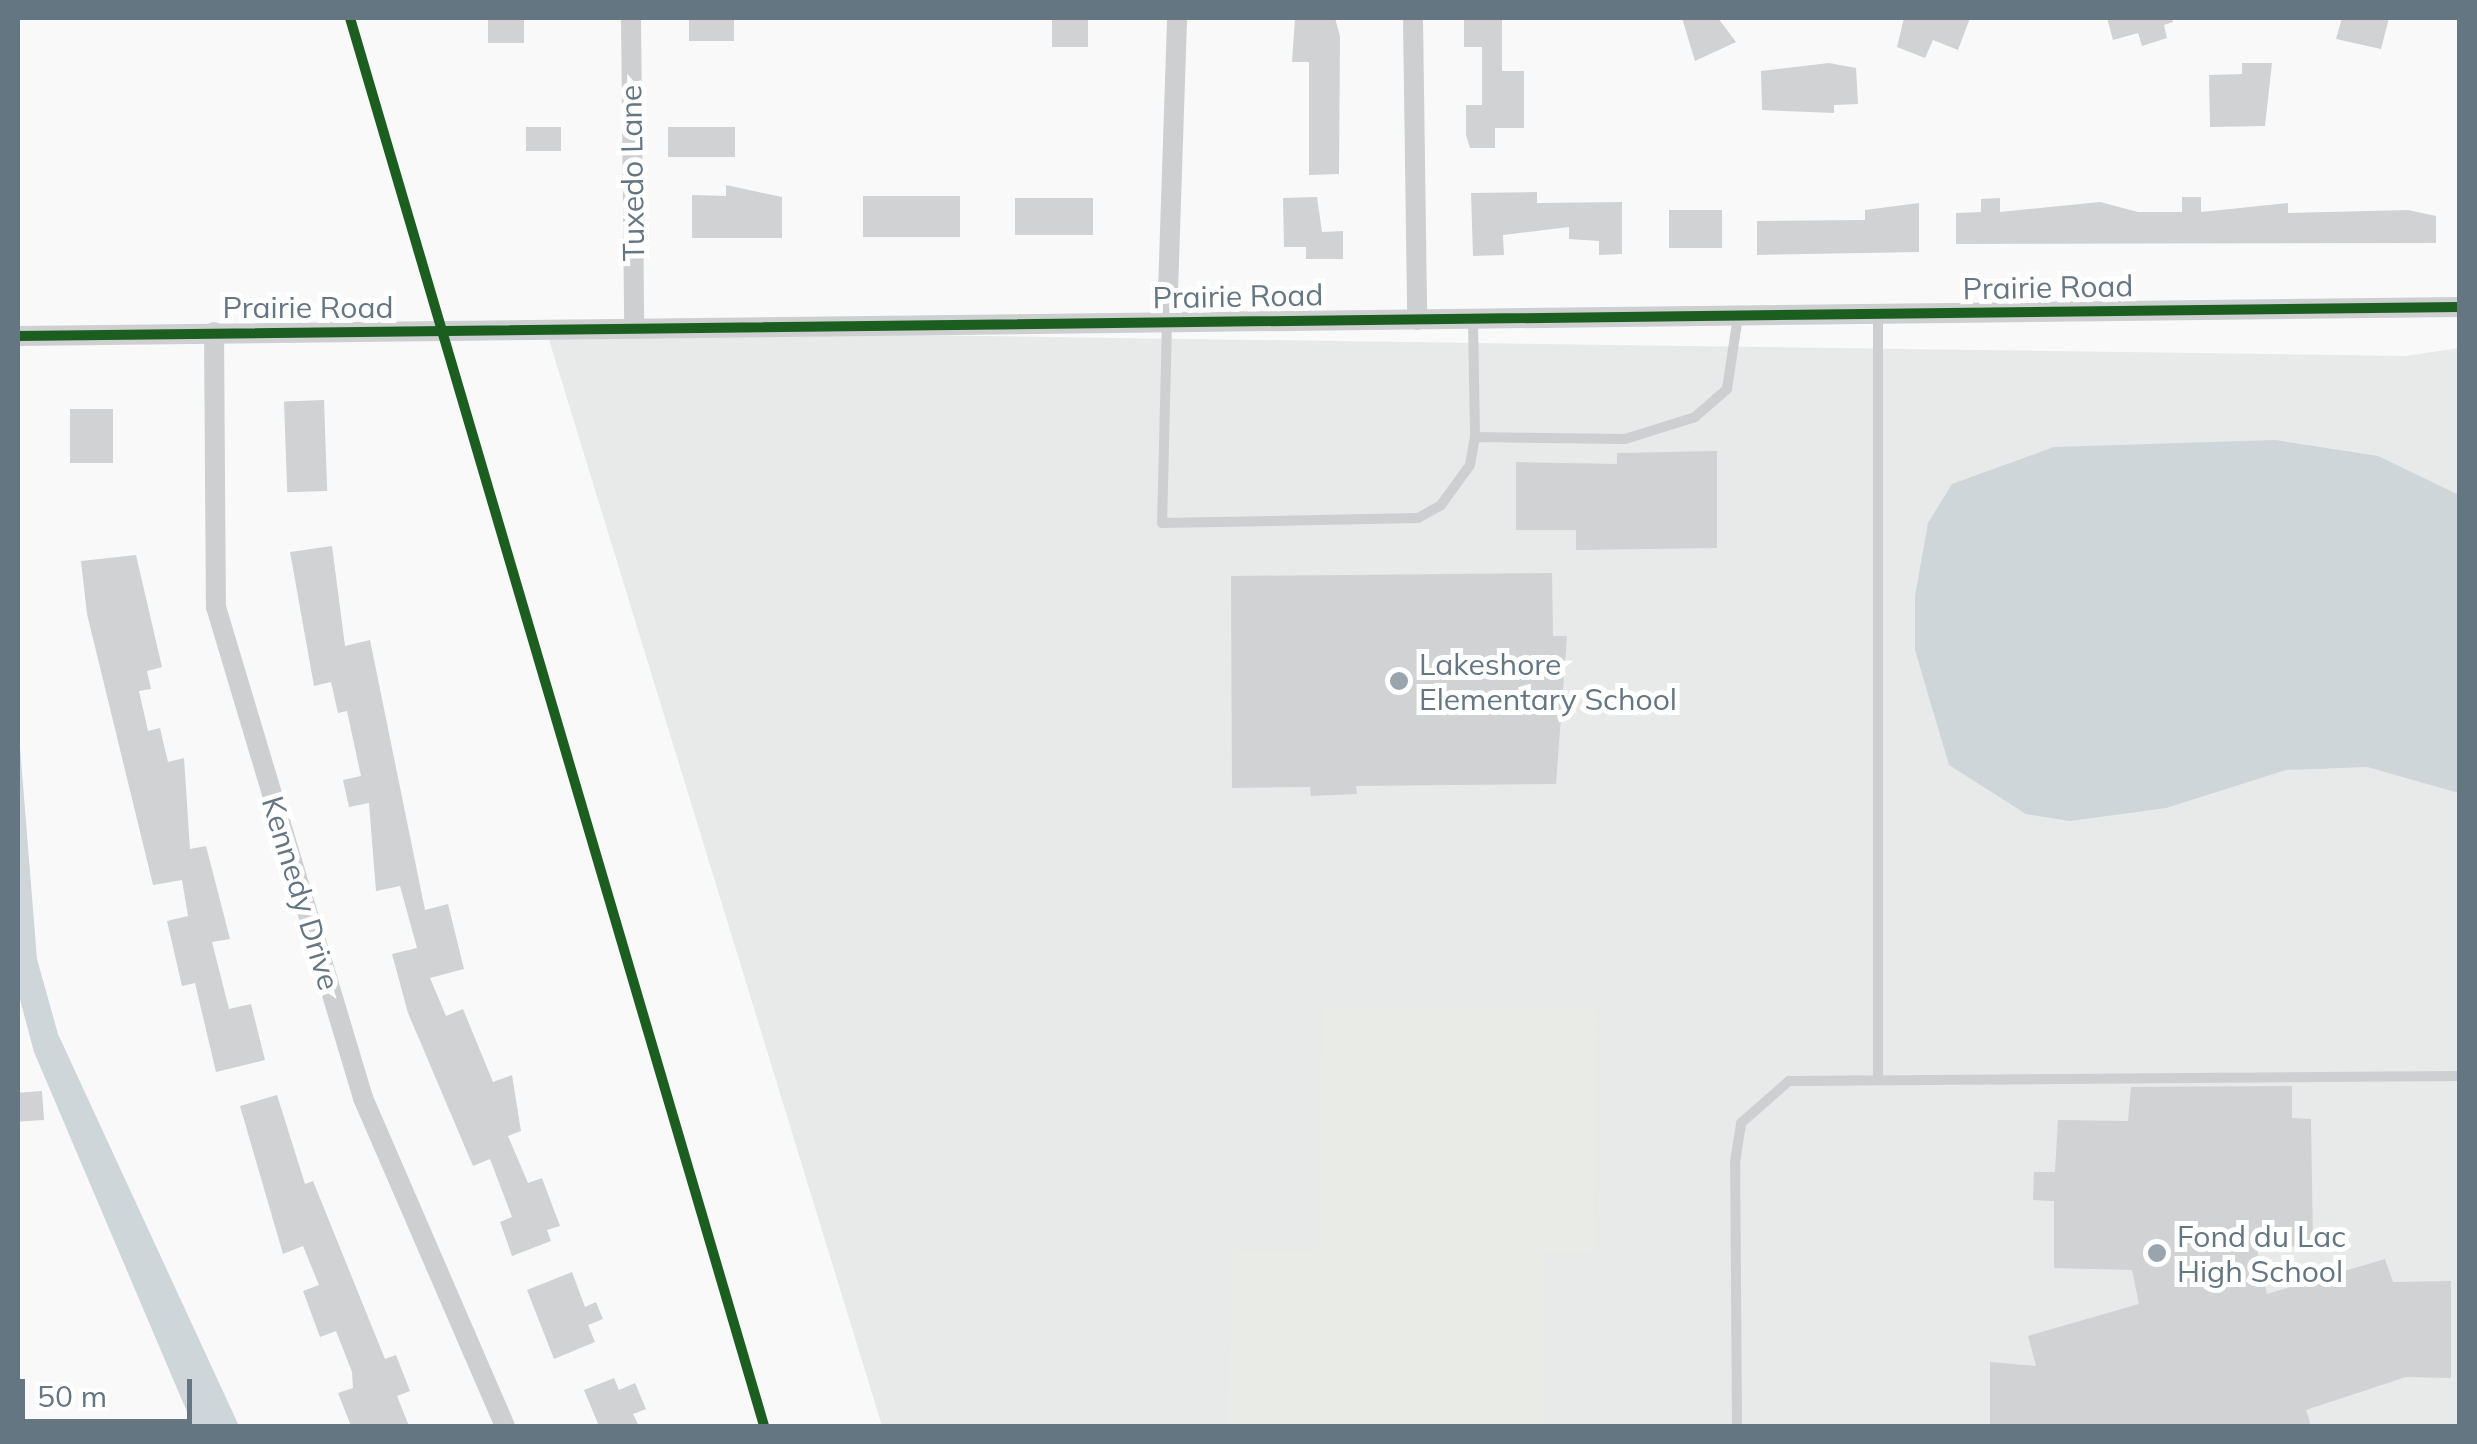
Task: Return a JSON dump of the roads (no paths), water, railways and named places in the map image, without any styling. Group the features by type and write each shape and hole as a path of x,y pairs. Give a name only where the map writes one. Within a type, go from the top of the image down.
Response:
{"street":[{"name":"Tuxedo Lane","path":"631,18 634,329"},
{"path":"1167,322 1177,18"},
{"path":"1413,18 1417,320"},
{"name":"Prairie Road","path":"18,336 2460,308"},
{"name":"Kennedy Drive","path":"214,332 216,608 364,1098 505,1426"}],"lane":[{"path":"1878,314 1878,1076"},
{"path":"1474,437 1625,438 1695,416 1727,389 1738,316"},
{"path":"1167,322 1162,523 1398,524 1441,505 1470,465 1474,437 1473,320"},
{"path":"1737,1426 1742,1123 1789,1081 1878,1076 2460,1076"}],"place":[{"name":"Lakeshore Elementary School","path":"1399,681"},
{"name":"Fond du Lac High School","path":"2157,1253"}]}
